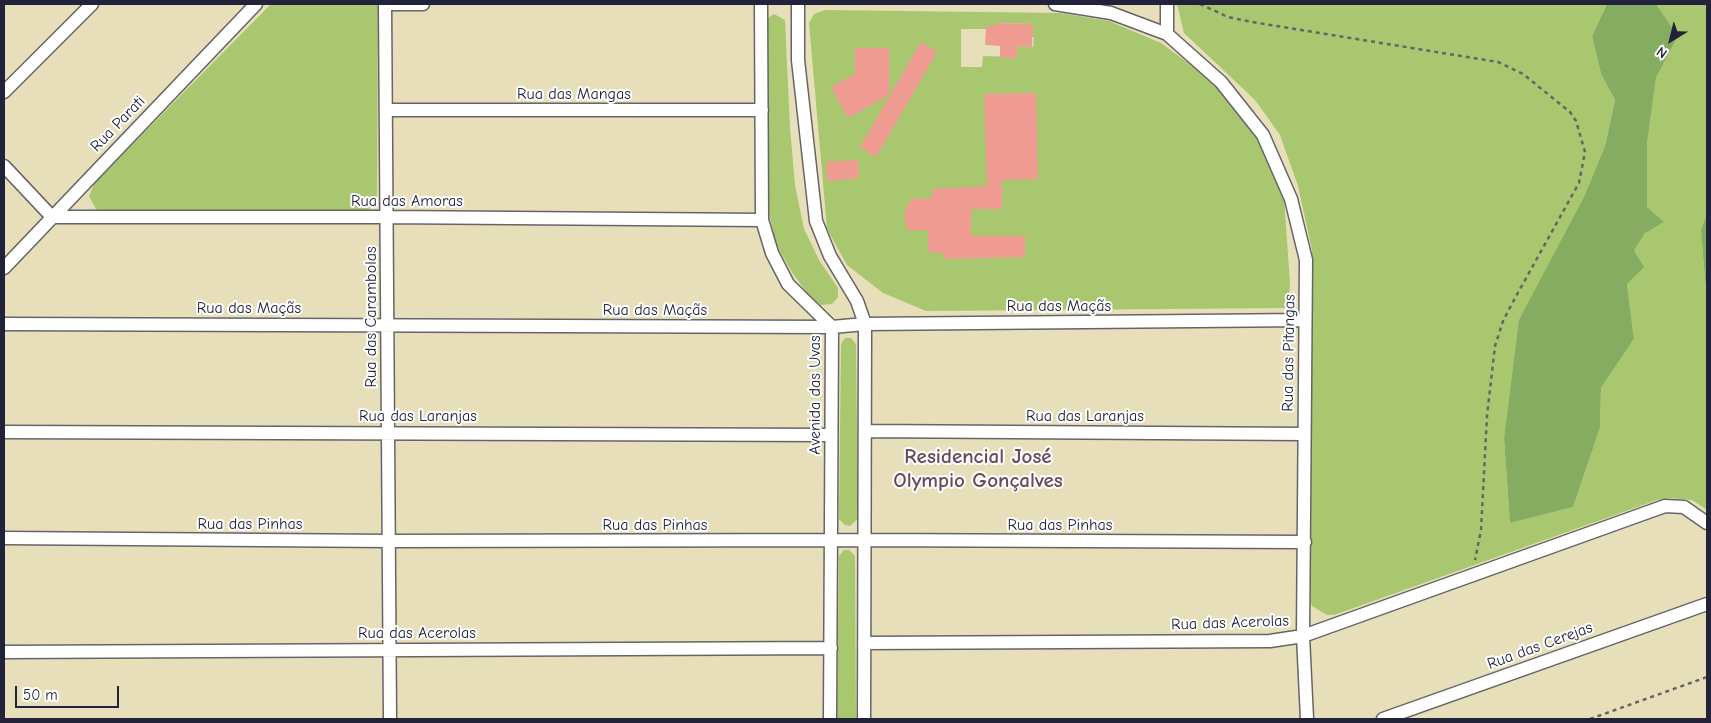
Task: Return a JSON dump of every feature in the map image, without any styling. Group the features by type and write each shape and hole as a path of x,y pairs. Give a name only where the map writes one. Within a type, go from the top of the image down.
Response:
{"street":[{"path":"4,92 92,4"},
{"name":"Rua Parati","path":"4,268 256,4"},
{"path":"385,4 424,4"},
{"name":"Rua das Carambolas","path":"385,4 390,719"},
{"name":"Avenida das Uvas","path":"761,4 762,220 772,253 788,284 832,327 830,719"},
{"path":"798,4 798,60 816,221 830,256 857,301 865,324 864,719"},
{"name":"Rua das Pitangas","path":"1055,4 1111,13 1167,34 1221,82 1263,135 1291,199 1306,260 1303,636 1307,719"},
{"path":"1167,4 1167,34"},
{"name":"Rua das Mangas","path":"386,110 762,110"},
{"path":"4,166 52,217"},
{"name":"Rua das Amoras","path":"52,217 762,220"},
{"name":"Rua das Maçãs","path":"4,324 832,327 865,324 1305,320"},
{"name":"Rua das Laranjas","path":"866,431 1304,434"},
{"name":"Rua das Laranjas","path":"4,432 831,435"},
{"name":"Rua das Acerolas","path":"864,643 1270,641 1303,636 1665,506 1684,507 1694,512 1707,523"},
{"name":"Rua das Pinhas","path":"4,538 389,541 865,540 1305,542"},
{"name":"Rua das Cerejas","path":"1383,719 1707,604"},
{"name":"Rua das Acerolas","path":"4,652 831,648"}],"path":[{"path":"1200,4 1228,17 1252,22 1498,62 1523,74 1570,112 1578,126 1584,152 1584,162 1579,183 1511,305 1495,346 1487,416 1479,544 1470,572 1462,579"},
{"path":"1590,719 1707,677"}],"green space":[{"path":"271,4 378,4 377,197 372,207 365,212 101,212 96,209 89,196 95,182"},
{"path":"1177,4 1607,4 1592,36 1601,74 1615,100 1605,146 1583,199 1504,439 1510,523 1573,507 1600,428 1601,388 1634,339 1627,284 1634,251 1645,233 1647,144 1656,78 1678,36 1656,4 1707,4 1707,213 1701,230 1707,303 1707,510 1692,500 1669,498 1657,500 1334,615 1327,615 1312,606 1308,597 1312,250 1298,186 1280,135 1255,100 1184,33"},
{"path":"1607,4 1656,4 1678,36 1656,78 1647,144 1647,207 1664,222 1645,233 1634,251 1644,267 1627,284 1634,339 1601,388 1600,428 1573,507 1510,523 1504,439 1519,320 1583,199 1605,146 1615,100 1601,74 1592,36"},
{"path":"825,10 1060,13 1109,21 1161,43 1213,81 1258,136 1284,198 1290,283 1288,308 926,311 883,293 847,265 827,229 809,23 814,14","holes":["996,23 1033,24 1026,37 1034,37 1033,47 1017,46 1017,57 983,56 982,67 961,67 961,29 986,29 986,26 996,26"]},
{"path":"774,14 785,20 790,128 795,185 804,229 819,260 838,288 838,297 832,304 821,305 811,298 793,274 776,244 766,199 768,18"},
{"path":"1707,213 1707,303 1701,230"},
{"path":"845,338 851,338 856,344 858,519 850,526 845,525 839,519 841,344"},
{"path":"844,550 849,550 855,556 856,719 837,719 839,556"}],"building":[{"path":"996,23 1033,24 1032,47 1017,46 1017,58 1000,57 1000,46 985,45 986,26 996,26"},
{"path":"921,42 937,52 876,157 860,147"},
{"path":"855,48 889,48 889,95 848,118 831,87 855,74"},
{"path":"1036,93 1038,179 1002,180 1002,209 971,209 971,236 1025,236 1025,257 943,259 943,253 928,252 928,230 907,230 904,210 907,210 907,204 910,204 910,199 932,198 932,189 987,186 984,94"},
{"path":"858,160 859,178 827,181 826,162"}],"district":[{"name":"Residencial José Olympio Gonçalves","path":"978,469"}]}
